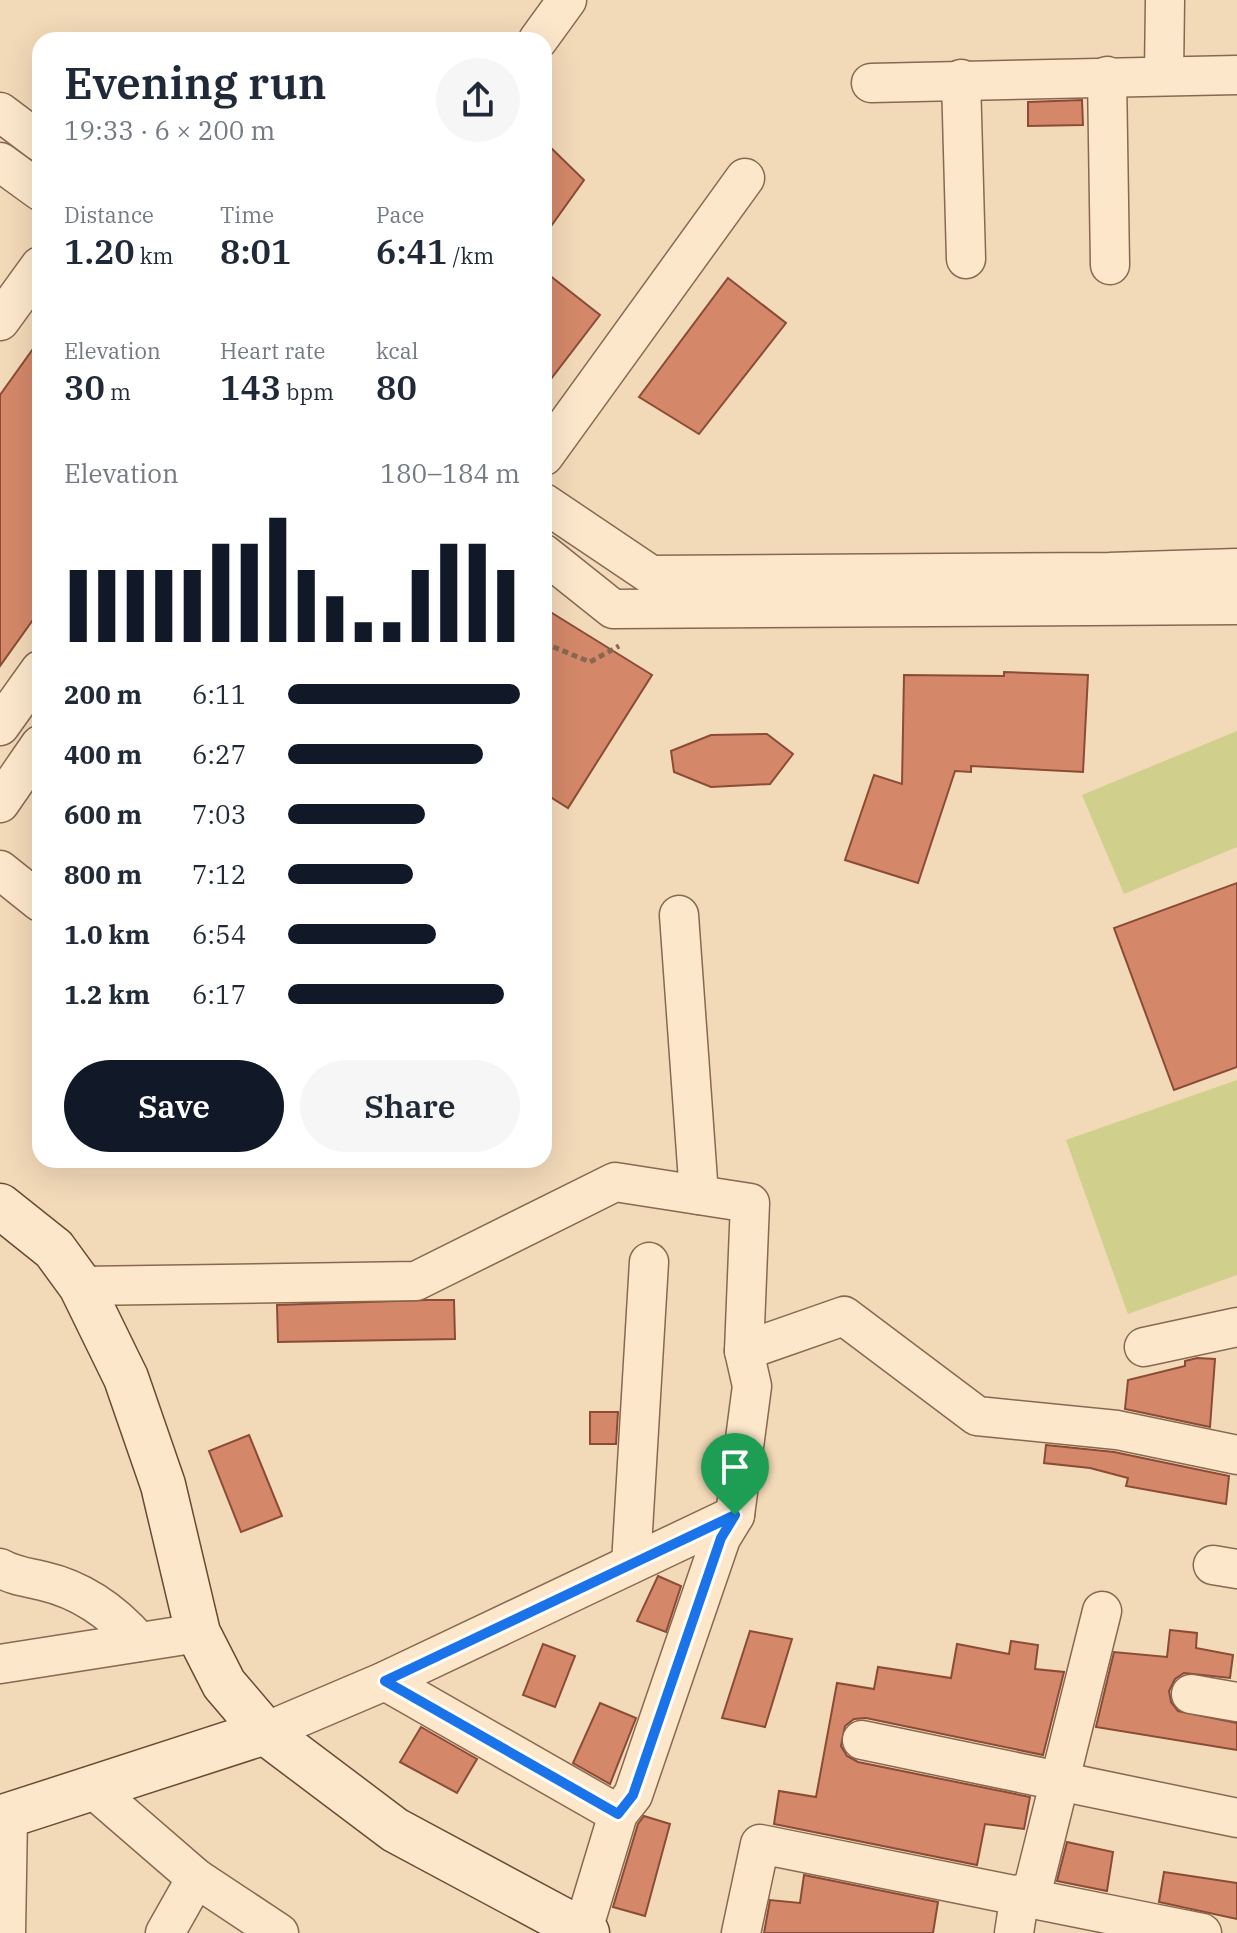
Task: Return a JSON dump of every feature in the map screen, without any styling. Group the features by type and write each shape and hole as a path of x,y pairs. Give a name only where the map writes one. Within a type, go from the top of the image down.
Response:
{"main road":[{"path":"0,1206 54,1249 81,1286 126,1378 163,1485 198,1633 224,1684 265,1732 395,1830 584,1932"},
{"path":"4,1817 265,1732"}],"street":[{"path":"544,32 567,0"},
{"path":"1164,74 1165,0"},
{"path":"871,83 1164,74 1237,75"},
{"path":"1107,76 1110,265"},
{"path":"961,79 966,259"},
{"path":"0,112 32,136"},
{"path":"0,162 32,185"},
{"path":"552,445 745,178"},
{"path":"0,321 32,277"},
{"path":"552,508 651,575 1109,572 1237,568"},
{"path":"552,560 613,609 1237,605"},
{"path":"0,726 32,681"},
{"path":"0,803 32,757"},
{"path":"0,870 32,896"},
{"path":"679,915 699,1195"},
{"path":"81,1286 416,1281 615,1182 750,1203 744,1351 752,1386 735,1515 721,1538 633,1795 618,1814 584,1932"},
{"path":"631,1564 649,1262"},
{"path":"744,1351 844,1316 977,1416 1117,1430 1237,1455"},
{"path":"1144,1347 1237,1327"},
{"path":"265,1732 385,1681 735,1515"},
{"path":"0,1568 13,1575 72,1590 95,1602 120,1621 139,1642"},
{"path":"1014,1933 1059,1780 1102,1611"},
{"path":"0,1664 198,1633"},
{"path":"385,1681 618,1814"},
{"path":"1191,1694 1237,1702"},
{"path":"862,1740 1237,1818"},
{"path":"92,1788 196,1878 279,1933"},
{"path":"4,1817 6,1933"},
{"path":"741,1933 760,1844 1202,1933"},
{"path":"165,1933 196,1878"}],"path":[{"path":"552,646 590,662 625,642 613,609"}],"shaded area":[{"path":"1237,731 1237,847 1124,894 1082,795"},
{"path":"1237,1080 1237,1275 1128,1314 1066,1140"}],"building":[{"path":"1082,100 1083,125 1028,126 1028,102"},
{"path":"552,149 584,180 552,225"},
{"path":"552,277 600,315 552,378"},
{"path":"728,278 786,323 699,434 639,397"},
{"path":"32,350 32,621 0,666 0,395"},
{"path":"552,613 652,675 568,808 552,798"},
{"path":"1004,672 1088,675 1083,772 971,766 971,772 955,771 918,883 845,860 874,775 902,784 904,675 1004,676"},
{"path":"767,734 793,754 770,784 711,787 674,772 671,751 711,735"},
{"path":"1237,883 1237,1067 1174,1090 1114,928"},
{"path":"454,1300 455,1339 278,1342 277,1305"},
{"path":"1215,1359 1210,1427 1125,1409 1128,1380 1185,1366 1185,1361"},
{"path":"590,1412 618,1412 616,1444 590,1444"},
{"path":"249,1435 282,1516 241,1532 209,1451"},
{"path":"1046,1445 1114,1452 1229,1476 1226,1504 1126,1486 1128,1478 1090,1468 1044,1463"},
{"path":"658,1576 681,1586 666,1632 637,1621"},
{"path":"1170,1630 1197,1633 1196,1648 1233,1655 1230,1678 1184,1673 1175,1679 1169,1691 1171,1702 1178,1711 1237,1723 1237,1750 1096,1727 1114,1652 1167,1657"},
{"path":"750,1631 792,1639 765,1727 722,1718"},
{"path":"1011,1641 1038,1645 1035,1669 1064,1672 1043,1755 866,1718 854,1719 845,1726 841,1746 847,1756 858,1762 1030,1797 1024,1829 985,1824 977,1865 774,1824 779,1791 816,1797 837,1683 874,1689 878,1667 951,1678 957,1644 1009,1654"},
{"path":"543,1644 575,1656 555,1707 523,1695"},
{"path":"600,1703 636,1718 610,1784 573,1763"},
{"path":"421,1727 477,1759 457,1793 400,1762"},
{"path":"644,1816 670,1824 645,1916 613,1907 638,1824"},
{"path":"1067,1842 1113,1852 1107,1891 1057,1881"},
{"path":"1164,1872 1237,1883 1237,1919 1159,1902"},
{"path":"804,1875 938,1902 933,1933 764,1933 770,1900 800,1903"}],"route":[{"path":"735,1515 721,1538 633,1795 618,1814 385,1681 631,1564 735,1515"}]}
